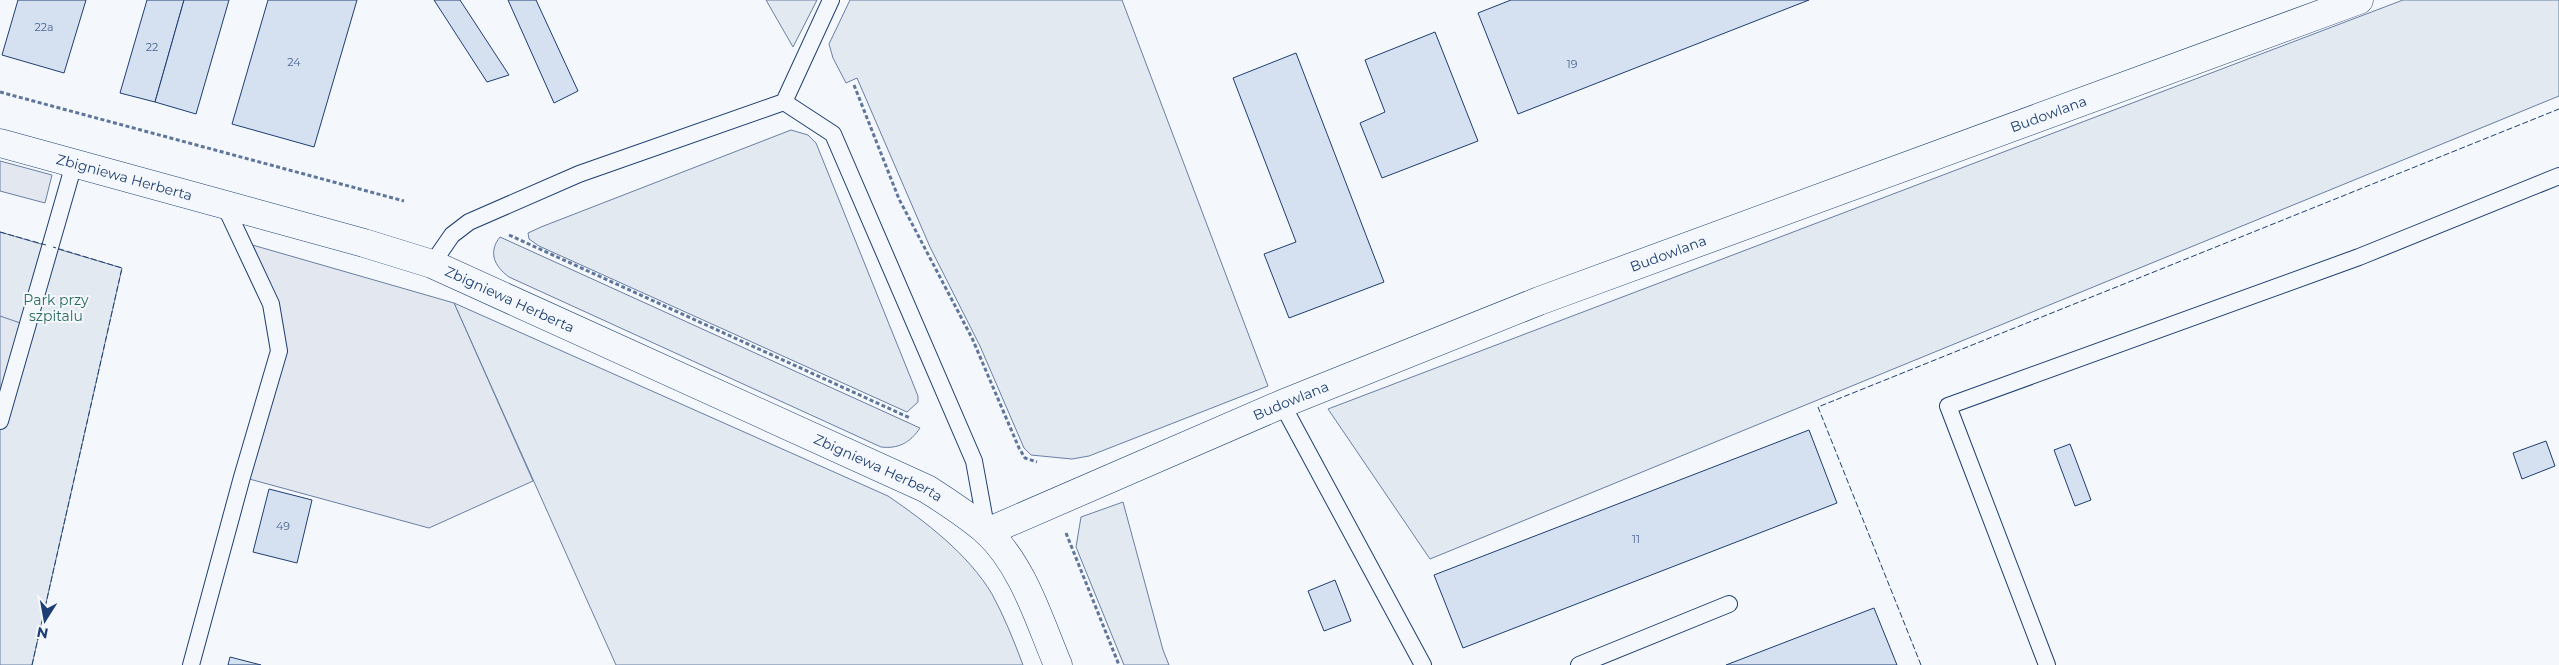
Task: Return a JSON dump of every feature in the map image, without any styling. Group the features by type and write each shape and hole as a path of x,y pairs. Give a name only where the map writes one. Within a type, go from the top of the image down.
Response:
{"street":[{"name":"Budowlana","path":"987,532 1282,404 1539,302 2359,0"},
{"name":"Zbigniewa Herberta","path":"0,143 364,243 432,264 927,489 987,532 1026,588 1058,665"}],"lane":[{"path":"432,264 452,235 469,222 579,174 784,102 831,0"},
{"path":"784,102 833,134 974,461 987,532"},
{"path":"0,421 74,164"},
{"path":"2047,665 1948,406 2359,257 2559,176"},
{"path":"191,665 242,477 280,351 271,304 225,206"},
{"path":"1282,404 1423,665"},
{"path":"1579,665 1729,604"}],"path":[{"path":"854,85 902,206 972,338 1019,448 1025,458 1038,462"},
{"path":"0,92 404,201"},
{"path":"507,234 910,418"},
{"path":"1065,531 1119,665"}],"green space":[{"path":"766,0 817,0 793,47"},
{"path":"850,0 1122,0 1268,386 1089,456 1072,459 1031,455 1024,448 980,346 930,247 857,78 846,83 833,58 829,44"},
{"path":"2403,0 2559,0 2559,96 1430,559 1328,409"},
{"path":"791,130 808,135 816,143 918,396 918,402 907,412 539,246 529,239 528,233 541,227"},
{"name":"Park przy szpitalu","path":"0,232 122,268 32,665 0,665"},
{"path":"500,237 920,428 912,438 903,444 893,447 881,447 509,277 496,263 494,258 494,248"},
{"path":"454,303 888,496 945,540 971,565 992,594 1001,611 1023,665 616,665"},
{"path":"1123,502 1163,650 1169,665 1124,665 1076,547 1081,517"}],"shaded area":[{"path":"0,161 52,175 45,203 0,191"},
{"path":"242,242 454,303 533,481 429,528 242,477 279,351"},
{"path":"0,316 26,325 0,413"}],"building":[{"path":"18,0 86,0 64,73 2,55"},
{"path":"147,0 184,0 155,102 120,93"},
{"path":"184,0 229,0 196,114 155,102"},
{"path":"268,0 357,0 314,147 232,124"},
{"path":"434,0 460,0 509,75 487,82"},
{"path":"508,0 536,0 578,91 554,103"},
{"path":"1511,0 1809,0 1518,114 1478,13"},
{"path":"1435,32 1478,141 1382,178 1360,123 1385,112 1365,60"},
{"path":"1296,53 1384,282 1289,318 1264,254 1296,242 1233,78"},
{"path":"1809,430 1837,503 1463,648 1434,575"},
{"path":"2546,441 2555,466 2522,479 2513,453"},
{"path":"2070,444 2091,500 2075,506 2054,450"},
{"path":"269,489 312,500 297,563 253,552"},
{"path":"1335,580 1351,621 1324,631 1308,591"},
{"path":"1874,608 1897,665 1726,665"},
{"path":"230,657 261,665 228,665"}],"fence":[{"path":"1921,665 1818,407 2559,109"},
{"path":"0,232 46,245"},
{"path":"32,665 122,268 53,247"}]}
